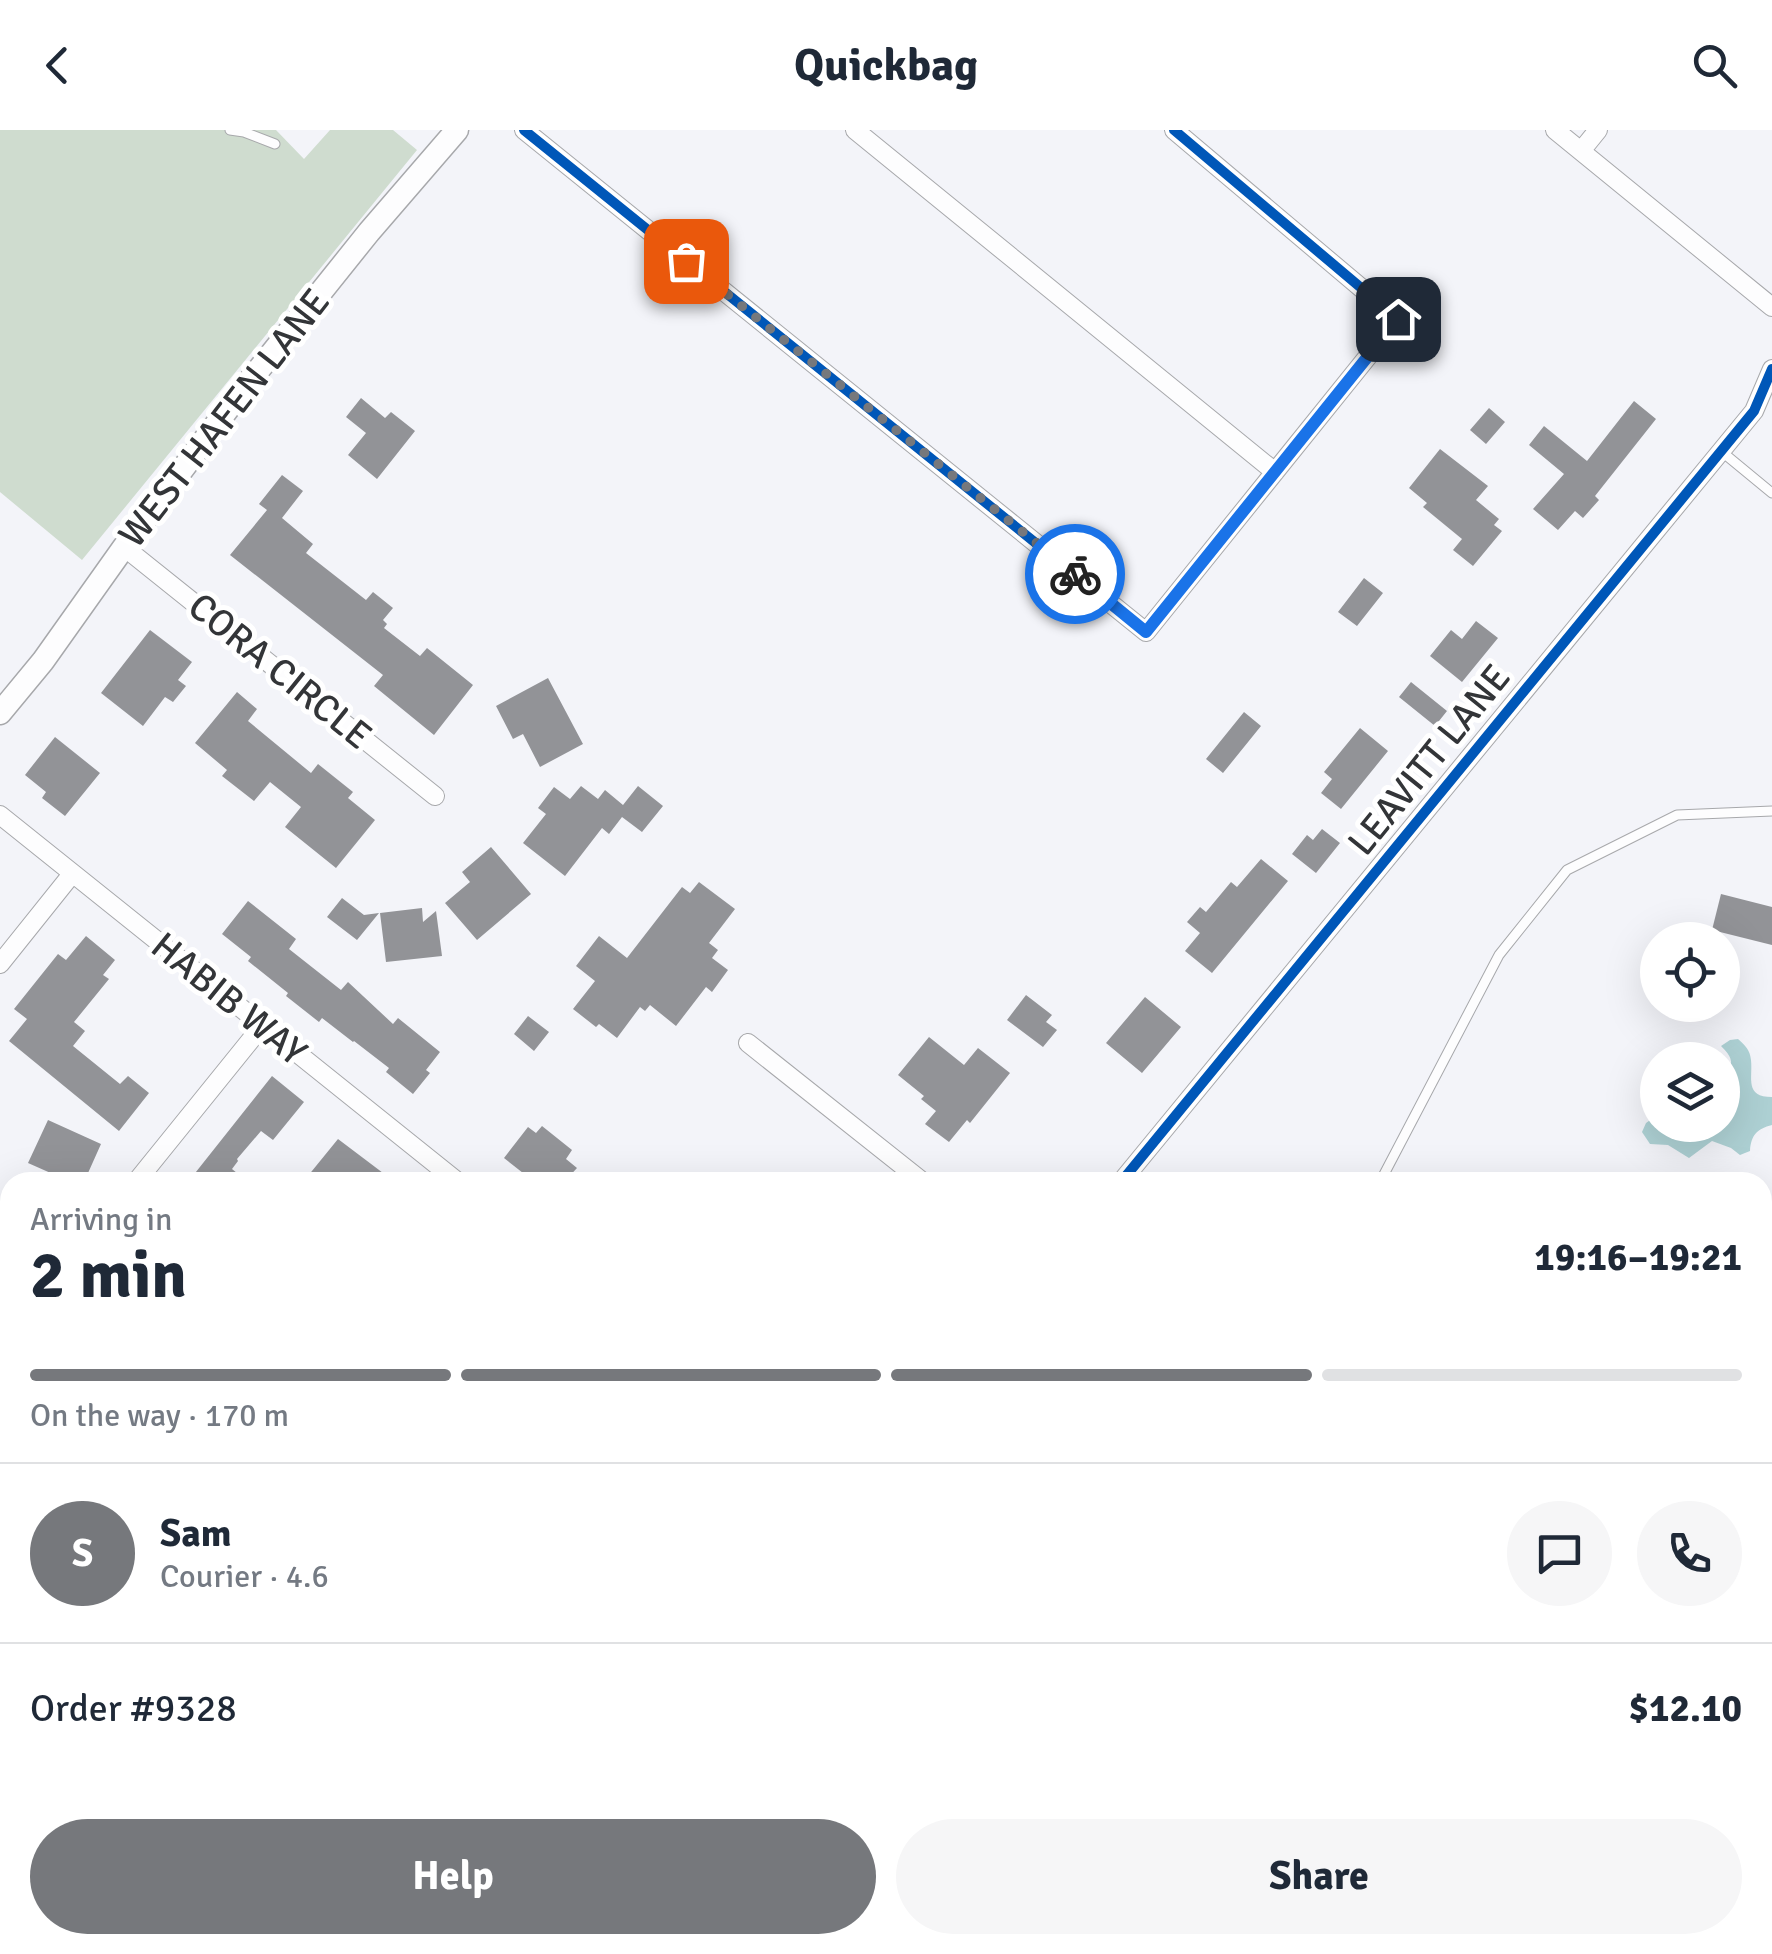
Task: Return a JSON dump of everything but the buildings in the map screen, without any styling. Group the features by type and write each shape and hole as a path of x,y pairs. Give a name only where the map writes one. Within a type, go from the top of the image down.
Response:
{"main road":[{"name":"WEST HAFEN LANE","path":"0,714 236,398 447,134"}],"street":[{"path":"524,130 1146,632 1398,319 1174,130"},
{"path":"855,130 1275,472"},
{"path":"1556,130 1772,307"},
{"path":"1581,151 1598,130"},
{"name":"LEAVITT LANE","path":"1129,1172 1754,411 1772,369"},
{"name":"CORA CIRCLE","path":"124,547 435,796"},
{"name":"HABIB WAY","path":"0,816 445,1172"},
{"path":"0,964 72,874"},
{"path":"144,1172 262,1026"},
{"path":"748,1042 910,1172"}],"lane":[{"path":"230,130 275,144"},
{"path":"1721,451 1772,492"},
{"path":"1385,1172 1499,955 1567,870 1677,815 1772,811"}],"green space":[{"path":"0,130 276,130 304,159 330,130 393,130 417,150 82,560 0,492"}],"water":[{"path":"1738,1039 1750,1053 1754,1090 1772,1097 1772,1125 1756,1134 1750,1151 1740,1155 1715,1142 1740,1142 1740,1042 1727,1042"},
{"path":"1711,1142 1689,1158 1668,1145 1650,1144"}],"cycle path":[{"path":"524,130 1146,632 1398,319 1174,130"},
{"path":"1129,1172 1754,411 1772,369"}],"way so far":[{"path":"686,261 1075,574"}],"route":[{"path":"1075,574 1146,632 1398,319"}]}
